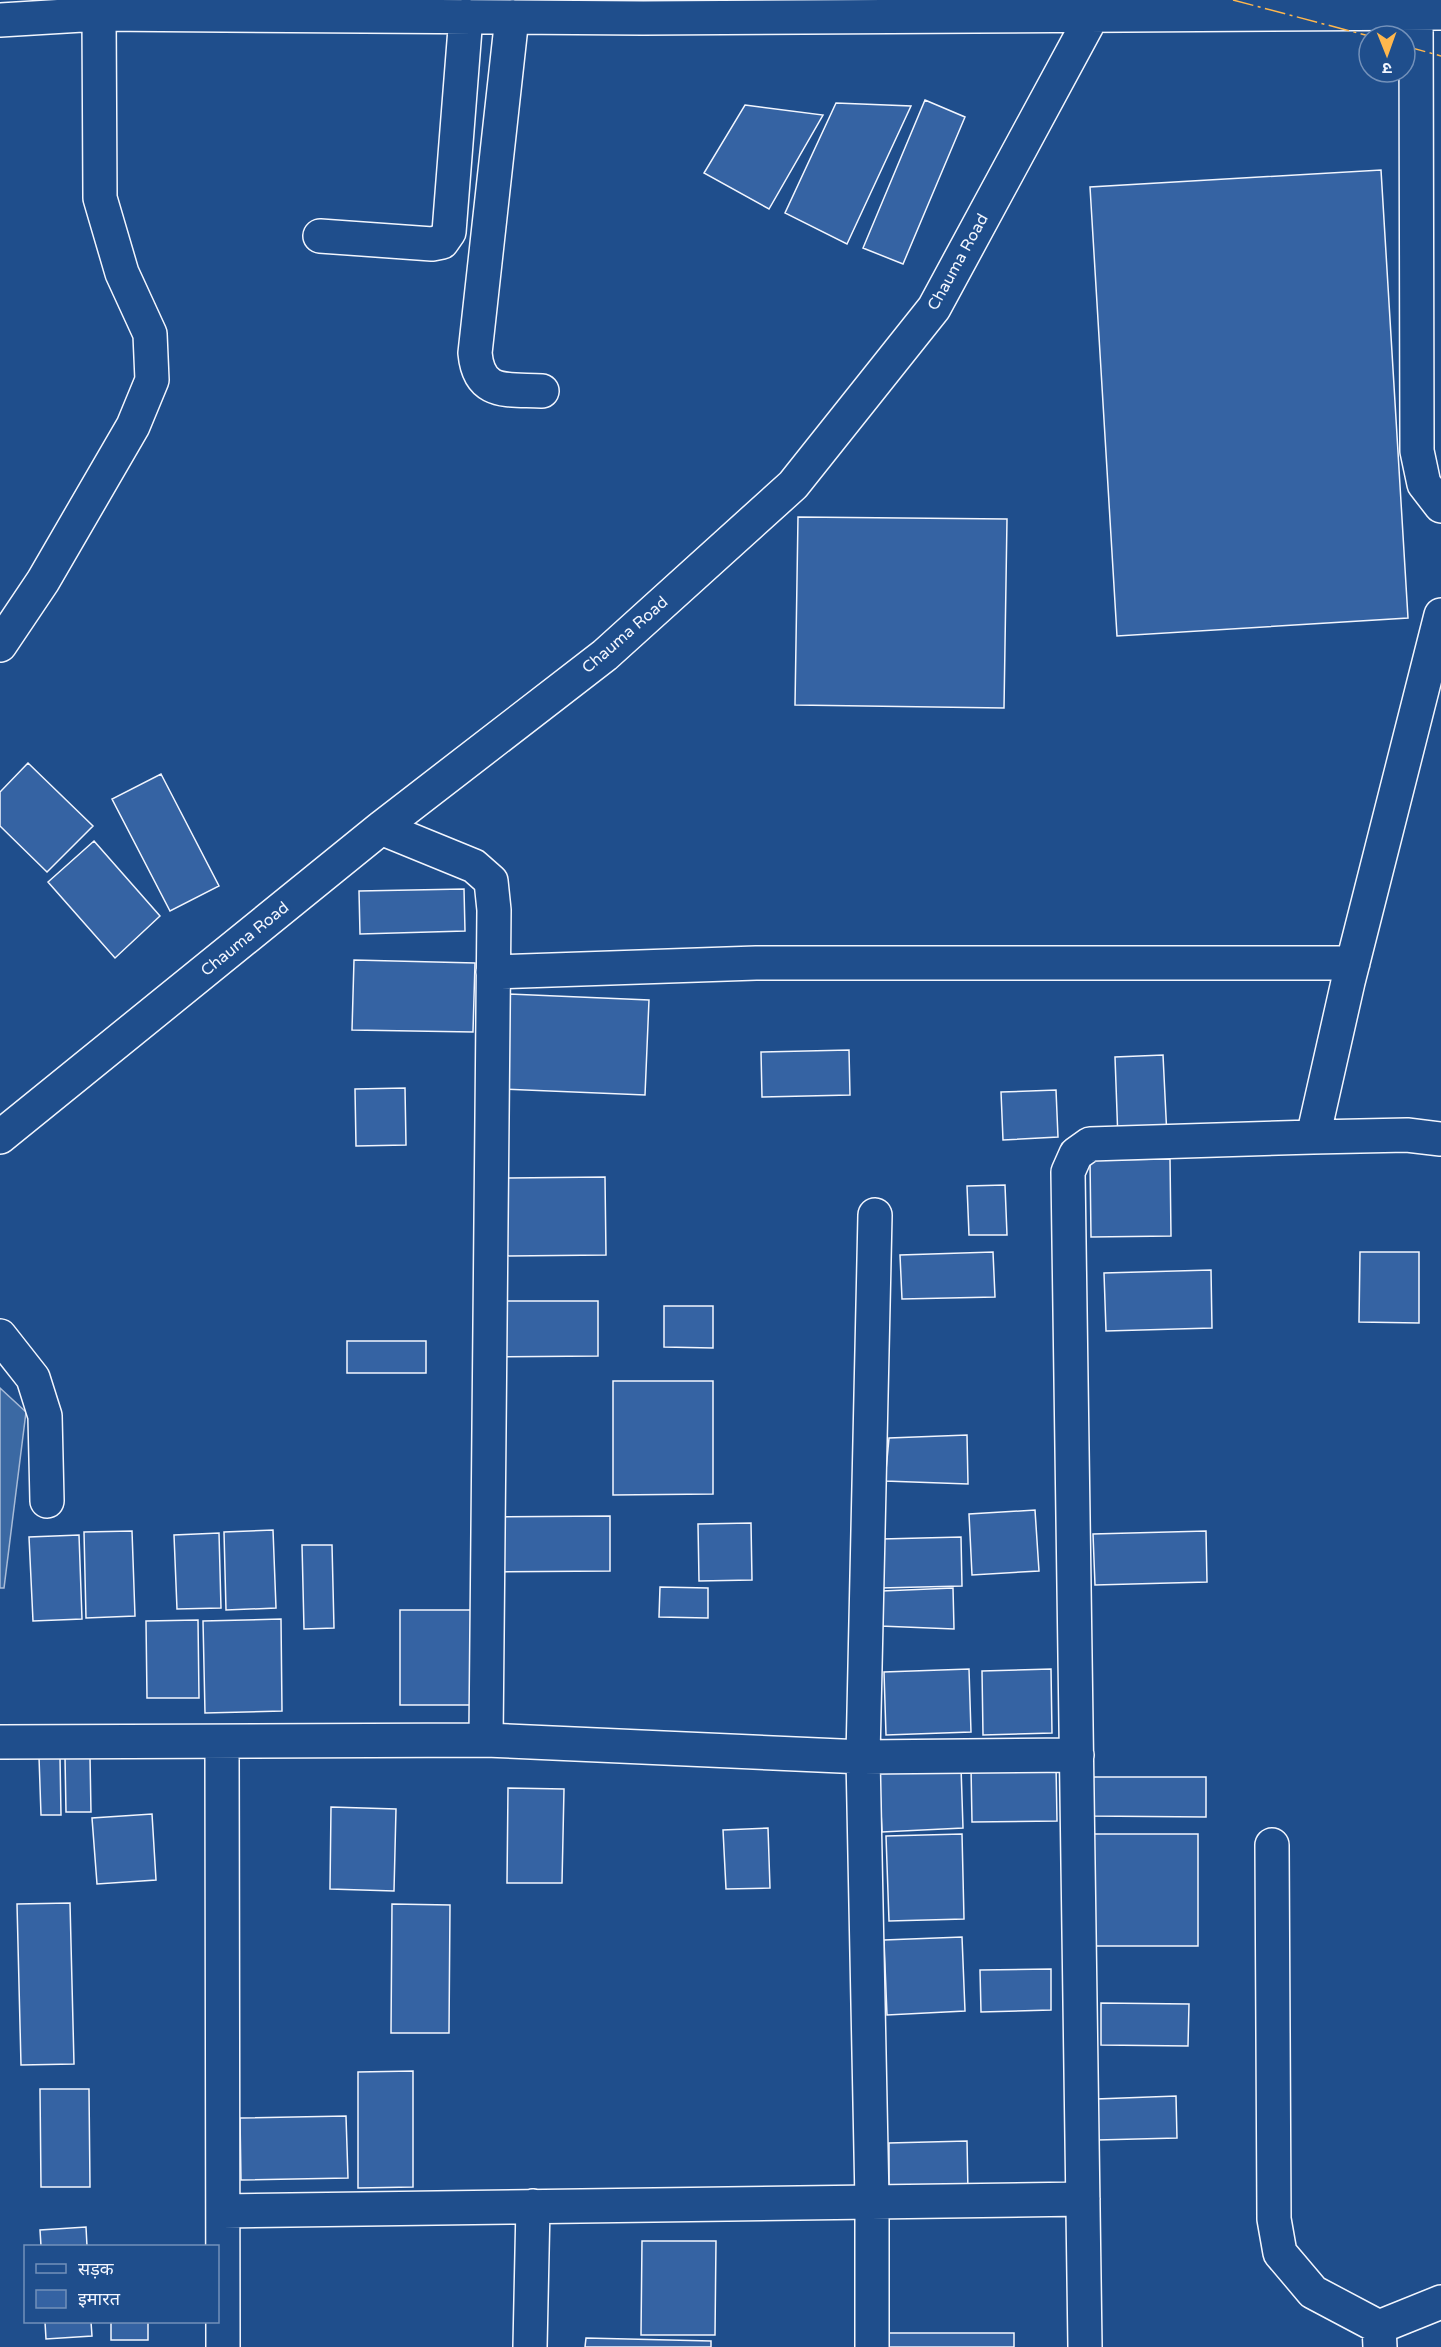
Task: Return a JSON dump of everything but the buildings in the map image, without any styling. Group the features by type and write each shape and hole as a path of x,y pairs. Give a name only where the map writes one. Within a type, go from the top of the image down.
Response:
{"street":[{"path":"0,20 99,14 512,17 1095,8 1429,13 1417,451 1425,484 1441,506"},
{"name":"Chauma Road","path":"0,1137 381,828 604,655 794,485 934,308 1095,8"},
{"path":"0,645 43,581 133,426 152,380 150,334 122,273 100,198 99,14"},
{"path":"320,236 432,244 442,242 449,232 466,16"},
{"path":"512,17 475,353 477,370 485,382 495,388 542,391"},
{"path":"1313,1137 1353,963 1441,615"},
{"path":"381,828 474,866 490,881 494,910 486,1740"},
{"path":"493,972 756,963 1353,963"},
{"path":"1085,2347 1068,1172 1076,1154 1090,1143 1407,1135 1441,1139"},
{"path":"872,2347 872,2201 863,1757 875,1215"},
{"path":"0,1336 33,1378 45,1416 47,1501"},
{"path":"0,1742 486,1740 863,1757 1077,1755"},
{"path":"222,1742 223,2347"},
{"path":"1272,1845 1274,2219 1280,2253 1313,2292 1380,2337 1441,2302"},
{"path":"223,2211 1083,2199"},
{"path":"530,2347 533,2206"}],"water":[{"path":"0,1388 26,1412 4,1588 0,1588"}],"power":[{"path":"1233,0 1357,33"},
{"path":"1417,49 1441,56"}]}
